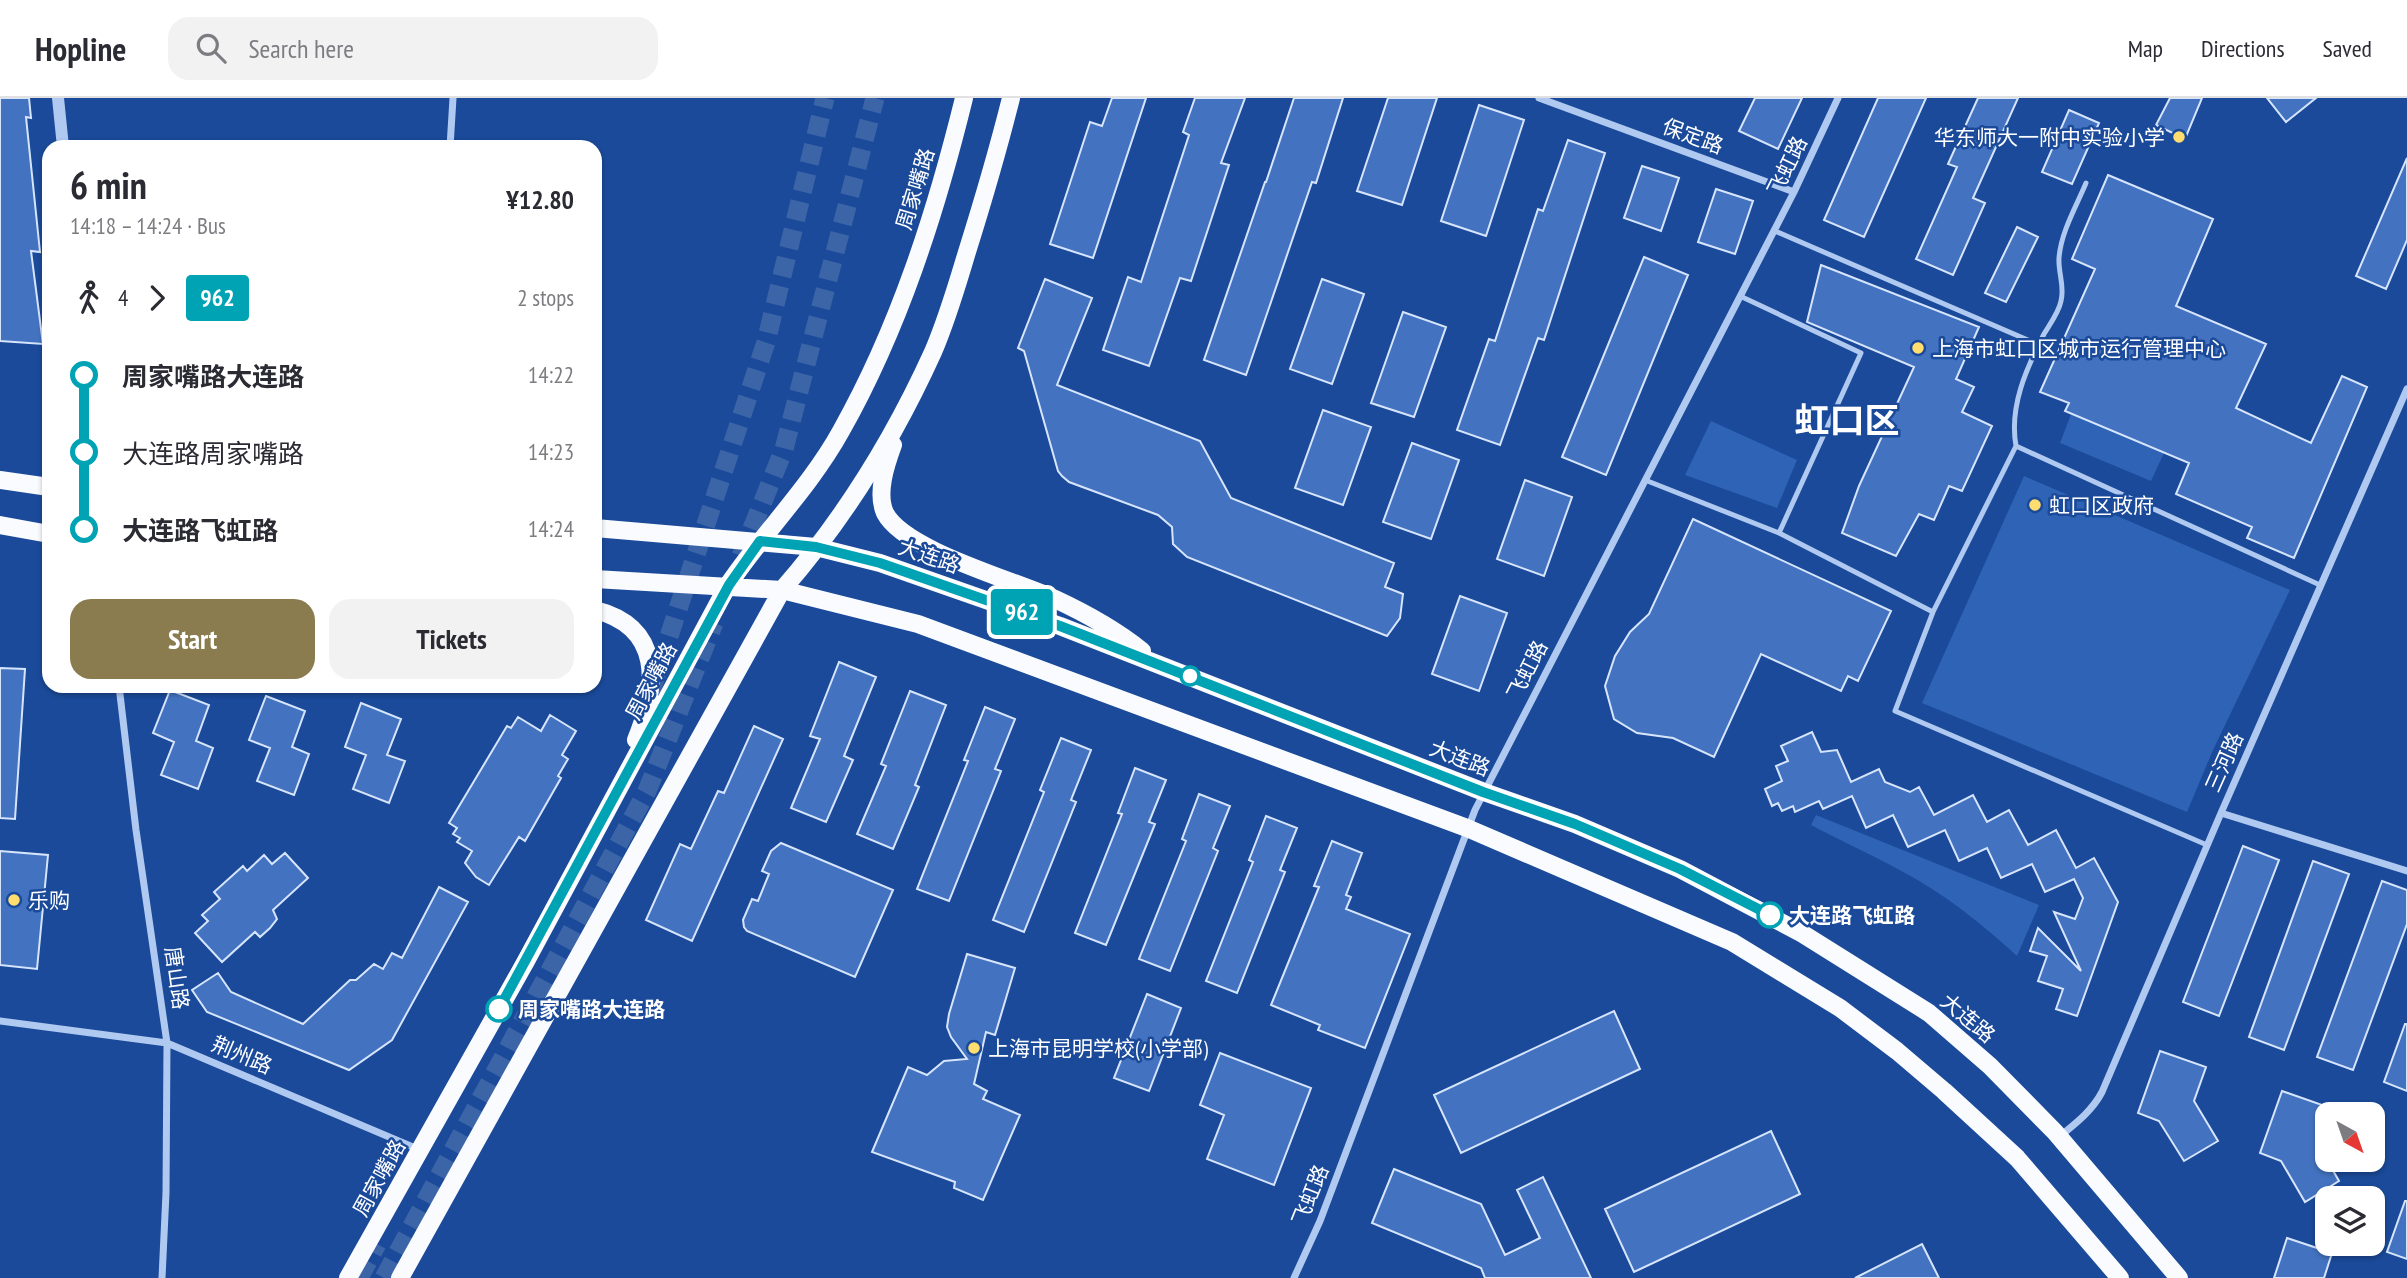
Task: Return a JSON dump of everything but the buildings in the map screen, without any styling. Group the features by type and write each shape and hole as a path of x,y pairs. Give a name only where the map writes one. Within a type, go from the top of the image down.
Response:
{"main road":[{"name":"周家嘴路","path":"348,1278 729,585 760,541 806,486 841,432 880,353 911,275 936,202 964,98"},
{"path":"400,1278 782,590 852,501 884,448 933,351 994,167 1011,98"},
{"path":"915,387 887,462 883,483 882,500 885,512 895,526 932,549 1054,598 1110,628 1158,664"},
{"path":"0,480 42,486"},
{"path":"0,525 42,533"},
{"name":"大连路","path":"602,529 816,547 880,563 1060,626 1483,792 1575,824 1680,869 1803,934 1929,1013 1990,1066 2059,1137 2179,1278"},
{"path":"602,579 782,590 918,624 1467,828 1731,942 1840,1008 1897,1051 2017,1158 2120,1278"},
{"path":"602,613 625,621 634,631 649,655 652,681 641,726 606,813"}],"street":[{"path":"58,98 62,140"},
{"path":"450,140 453,98"},
{"name":"保定路","path":"1539,98 1794,192"},
{"name":"飞虹路","path":"1294,1278 1320,1221 1467,828 1483,792 1794,192 1838,98"},
{"name":"三河路","path":"2059,1137 2085,1115 2102,1092 2407,389"},
{"name":"唐山路","path":"120,693 136,830 167,1043 166,1193 162,1278"},
{"path":"2221,813 2407,871"},
{"name":"荆州路","path":"0,1021 167,1043 420,1150"}],"lane":[{"path":"2087,183 2061,241 2061,302 2039,345 2016,401 2013,428 2016,446 1933,612 1895,711 2207,845"},
{"path":"1774,231 2039,345"},
{"path":"1740,296 1861,353 1779,533"},
{"path":"2016,446 2320,585"},
{"path":"1645,480 1779,533 1933,612"}],"shaded area":[{"path":"2071,414 2164,453 2151,481 2060,443"},
{"path":"1711,421 1797,460 1777,508 1685,475"},
{"path":"2024,476 2290,590 2213,750 2187,812 1922,703"},
{"path":"1816,815 2039,905 2017,956 1977,921 1934,890 1811,825"}],"tunnel":[{"path":"651,691 766,342 825,98"},
{"path":"741,556 784,449 875,98"},
{"path":"384,1278 647,791 714,623"},
{"path":"359,1278 377,1244"}],"bus line":[{"name":"962","path":"499,1009 729,585 760,541 816,547 880,563 1060,626 1483,792 1575,824 1680,869 1770,915"}],"place":[{"name":"华东师大一附中实验小学","path":"2179,137"},
{"name":"上海市虹口区城市运行管理中心","path":"1918,348"},
{"name":"虹口区政府","path":"2035,505"},
{"name":"乐购","path":"14,900"},
{"name":"大连路飞虹路","path":"1770,915"},
{"name":"周家嘴路大连路","path":"499,1009"},
{"name":"上海市昆明学校(小学部)","path":"974,1048"}],"district":[{"name":"虹口区","path":"1847,420"}]}
